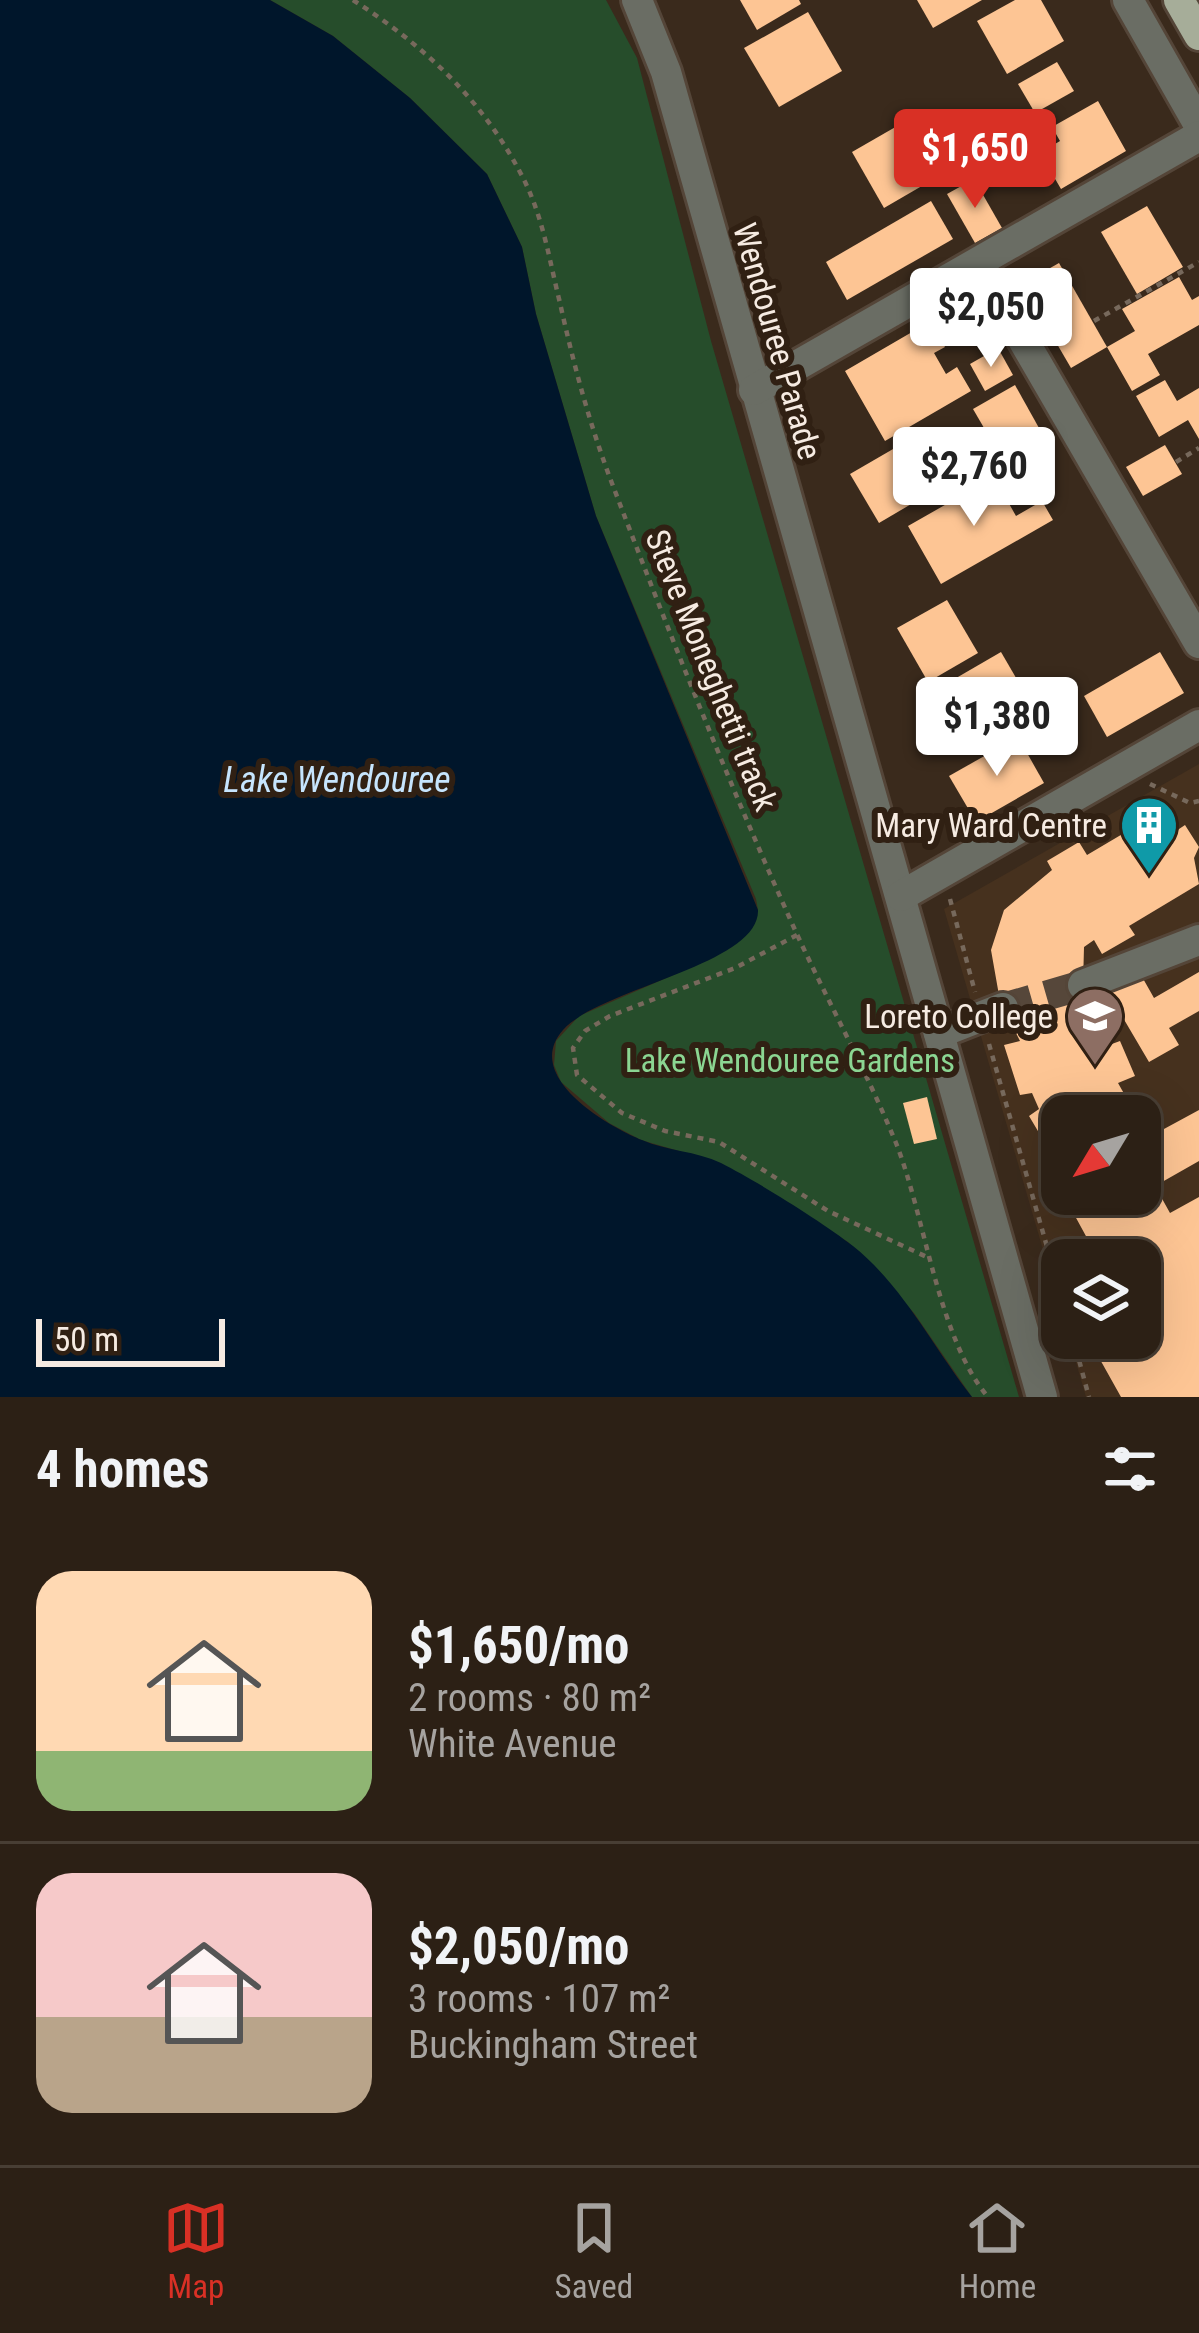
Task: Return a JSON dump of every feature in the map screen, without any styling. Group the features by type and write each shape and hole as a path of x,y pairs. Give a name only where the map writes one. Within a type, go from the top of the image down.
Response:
{"main road":[{"path":"1179,0 1199,35"}],"street":[{"name":"Wendouree Parade","path":"637,0 656,42 1042,1397"},
{"path":"649,0 656,42"},
{"path":"1128,0 1199,125"},
{"path":"754,389 1199,136"},
{"path":"979,264 1199,643"},
{"path":"901,896 1199,725"},
{"path":"1083,986 1199,940"},
{"path":"939,1033 992,1012"}],"path":[{"name":"Steve Moneghetti track","path":"353,0 445,69 524,178 547,239 590,425 679,657 797,935 870,1078 904,1162 929,1258 975,1381 988,1397"},
{"path":"1094,321 1199,262"},
{"path":"1176,462 1199,448"},
{"path":"1150,784 1190,802 1199,801"},
{"path":"950,898 992,1012 1047,1239"},
{"path":"797,935 735,968 596,1023 573,1048 577,1075 622,1113 665,1131 719,1142 808,1200 929,1258"},
{"path":"1079,1359 1089,1397"}],"shaded area":[{"name":"Loreto College","path":"1199,764 1199,1397 1086,1397 1075,1359 1161,1359 1161,1239 1041,1239 1041,1243 944,909"}],"green space":[{"name":"Lake Wendouree Gardens","path":"270,0 606,0 637,58 711,341 1019,1397 972,1397 914,1313 848,1242 720,1163 641,1140 609,1123 561,1082 554,1065 556,1041 579,1016 712,958 758,910 756,899 596,516 536,314 522,247 487,174 410,98 333,36"}],"water":[{"name":"Lake Wendouree","path":"0,0 270,0 333,36 410,98 487,174 522,247 536,314 596,516 758,910 752,929 734,946 582,1015 563,1030 553,1047 553,1065 574,1097 609,1123 652,1144 721,1163 853,1246 902,1298 972,1397 0,1397"}],"building":[{"path":"740,0 799,0 801,4 757,30"},
{"path":"917,0 982,0 933,28"},
{"path":"1015,0 1041,0 1064,41 1007,74 977,21"},
{"path":"808,12 842,71 779,107 744,48"},
{"path":"1057,62 1074,91 1035,113 1018,84"},
{"path":"1098,101 1126,151 1061,189 1040,153 1060,141 1052,127"},
{"path":"925,110 958,165 884,208 852,152"},
{"path":"974,179 1002,228 975,243 947,194"},
{"path":"931,201 953,239 847,300 826,262"},
{"path":"1147,206 1183,267 1137,294 1101,232"},
{"path":"1059,263 1107,347 1071,368 1022,284"},
{"path":"1179,277 1192,300 1199,296 1199,325 1148,354 1160,375 1132,391 1107,347 1135,331 1122,309"},
{"path":"931,321 945,347 934,353 946,374 957,367 971,391 885,441 845,371"},
{"path":"998,348 1013,375 985,391 970,364"},
{"path":"1165,380 1177,401 1199,388 1199,439 1188,420 1159,437 1136,396"},
{"path":"1015,385 1039,428 998,452 973,409"},
{"path":"919,434 947,483 879,523 850,474"},
{"path":"1165,445 1182,474 1143,496 1126,467"},
{"path":"994,477 1016,516 1042,501 1053,520 941,584 908,526"},
{"path":"947,600 978,653 928,682 897,628"},
{"path":"1001,652 1034,709 983,738 951,681"},
{"path":"1160,652 1184,693 1107,737 1084,696"},
{"path":"1018,737 1044,783 976,822 949,776"},
{"path":"1163,810 1176,831 1185,825 1199,847 1194,858 1199,884 1129,926 1135,935 1102,954 1094,940 1084,947 1083,985 1101,1048 1120,1041 1135,1076 1118,1083 1125,1095 1041,1095 1041,1136 1029,1116 1039,1109 1032,1093 1020,1095 1004,1045 1020,1041 1000,1001 991,950 1004,910 1052,870 1047,861 1079,842 1087,855"},
{"path":"1199,972 1199,1011 1169,1028 1179,1045 1149,1062 1109,994 1141,975 1154,998"},
{"path":"927,1097 937,1139 914,1144 903,1103"},
{"path":"1199,1110 1199,1161 1161,1183 1161,1131"},
{"path":"1161,1197 1170,1213 1199,1197 1199,1397 1121,1397 1100,1359 1161,1359 1161,1239 1088,1239 1074,1215 1161,1215"}],"tunnel":[{"path":"1003,1008 1083,985"}],"place":[{"name":"Mary Ward Centre","path":"1149,876"},
{"name":"Loreto College","path":"1095,1067"}]}
